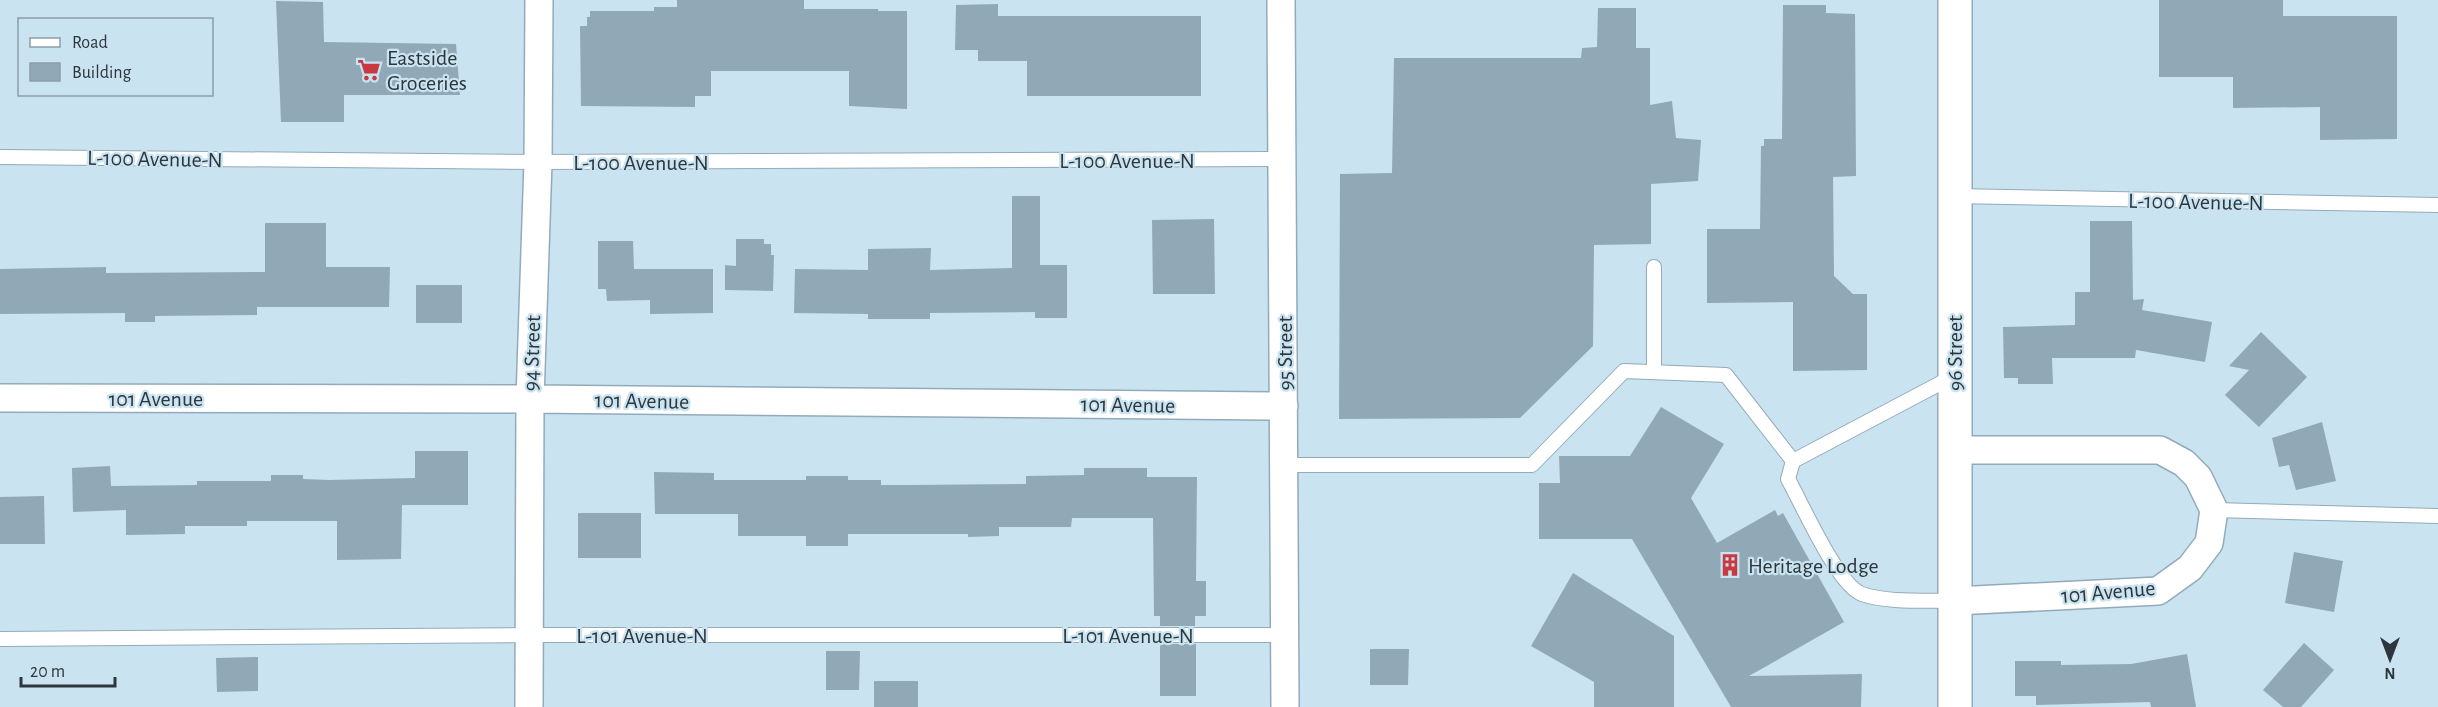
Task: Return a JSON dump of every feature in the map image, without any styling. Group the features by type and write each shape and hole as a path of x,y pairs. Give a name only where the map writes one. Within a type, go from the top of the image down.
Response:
{"street":[{"name":"94 Street","path":"529,707 530,399 538,162 539,0"},
{"name":"95 Street","path":"1281,0 1285,707"},
{"name":"96 Street","path":"1955,0 1955,707"},
{"name":"101 Avenue","path":"0,398 530,399 1284,406"},
{"path":"1954,450 2160,450 2184,463 2198,477 2214,510"},
{"name":"101 Avenue","path":"1954,601 2158,591 2190,568 2209,543 2214,510"}],"lane":[{"name":"L-100 Avenue-N","path":"0,157 538,162 1282,159"},
{"name":"L-100 Avenue-N","path":"1954,196 2438,205"},
{"path":"1654,267 1654,372"},
{"path":"1284,465 1532,465 1624,372 1726,375 1793,461"},
{"path":"1954,376 1793,461 1788,479 1842,578 1860,594 1884,598 1954,601"},
{"path":"2214,510 2438,516"},
{"name":"L-101 Avenue-N","path":"0,639 530,635 1284,635"}],"building":[{"path":"677,0 804,0 804,9 907,11 907,109 849,106 849,71 711,71 711,96 695,96 695,107 581,106 580,26 587,26 590,11 654,11 654,7 677,7"},
{"path":"2159,0 2283,0 2283,16 2397,16 2397,139 2320,140 2320,107 2233,108 2233,77 2159,77"},
{"name":"Eastside Groceries","path":"276,1 323,2 324,42 456,44 460,95 344,95 344,122 281,122"},
{"path":"998,4 998,16 1201,16 1201,96 1027,96 1027,61 978,61 978,50 955,50 956,5"},
{"path":"1783,5 1826,5 1826,13 1855,14 1856,176 1833,177 1834,276 1853,294 1867,294 1867,370 1793,371 1793,302 1707,303 1707,229 1760,229 1761,146 1764,146 1764,139 1782,139"},
{"path":"1598,8 1636,8 1636,48 1650,48 1650,105 1672,101 1676,138 1701,140 1698,181 1651,184 1651,244 1594,245 1593,346 1520,418 1339,419 1340,174 1392,173 1394,58 1581,58 1582,48 1597,47"},
{"path":"1012,196 1040,196 1040,265 1067,265 1067,318 1035,318 1035,312 930,313 930,319 868,319 868,314 794,313 795,269 868,270 868,249 931,248 930,270 1012,268"},
{"path":"1214,219 1215,294 1153,294 1152,220"},
{"path":"2090,221 2132,221 2133,300 2144,299 2142,310 2212,322 2205,362 2136,350 2135,358 2052,358 2053,384 2018,384 2018,378 2004,378 2003,327 2075,325 2075,292 2090,292"},
{"path":"265,223 326,223 326,267 390,267 389,307 257,307 257,315 155,316 155,322 125,322 125,313 0,314 0,269 106,267 106,273 265,272"},
{"path":"736,239 764,239 764,244 771,244 771,255 774,255 773,291 725,290 725,265 736,266"},
{"path":"598,241 633,241 634,269 713,269 713,313 650,314 650,300 607,301 606,289 598,289"},
{"path":"416,285 462,285 462,323 416,323"},
{"path":"2261,332 2307,377 2259,427 2225,395 2249,370 2229,366"},
{"name":"Heritage Lodge","path":"1661,407 1724,444 1691,498 1717,543 1775,510 1778,516 1783,513 1844,622 1749,676 1862,674 1861,707 1731,707 1632,539 1539,539 1539,483 1560,483 1559,456 1630,456"},
{"path":"2322,422 2336,481 2296,490 2289,465 2279,467 2272,438"},
{"path":"415,451 468,451 468,505 402,505 401,559 337,560 337,521 247,521 247,526 185,526 185,534 126,535 126,510 73,512 72,468 110,466 111,486 197,485 197,481 271,481 271,475 303,475 303,479 329,480 415,478"},
{"path":"1084,468 1147,468 1147,477 1197,477 1196,581 1206,581 1206,616 1195,616 1195,626 1160,626 1160,616 1154,616 1153,518 1072,518 1071,527 999,527 999,536 848,534 848,546 806,546 806,536 738,536 738,514 655,514 654,472 714,473 714,480 806,480 806,476 848,476 848,480 881,480 881,485 1026,484 1026,476 1084,475"},
{"path":"44,496 45,544 0,544 0,497"},
{"path":"578,513 641,513 641,558 578,558"},
{"path":"2294,552 2343,561 2334,612 2285,603"},
{"path":"1573,573 1674,636 1674,707 1594,707 1594,682 1531,646"},
{"path":"2304,643 2334,670 2301,707 2283,707 2263,690"},
{"path":"1160,644 1196,644 1196,696 1160,696"},
{"path":"1370,649 1409,649 1408,685 1370,685"},
{"path":"826,651 860,651 859,690 826,690"},
{"path":"2187,654 2196,707 2151,707 2150,702 2036,705 2036,696 2015,696 2015,661 2061,661 2061,665 2131,664"},
{"path":"258,657 258,691 217,692 216,658"},
{"path":"874,681 918,681 918,707 874,707"}],"place":[{"name":"Eastside Groceries","path":"369,70"},
{"name":"Heritage Lodge","path":"1730,565"}]}
